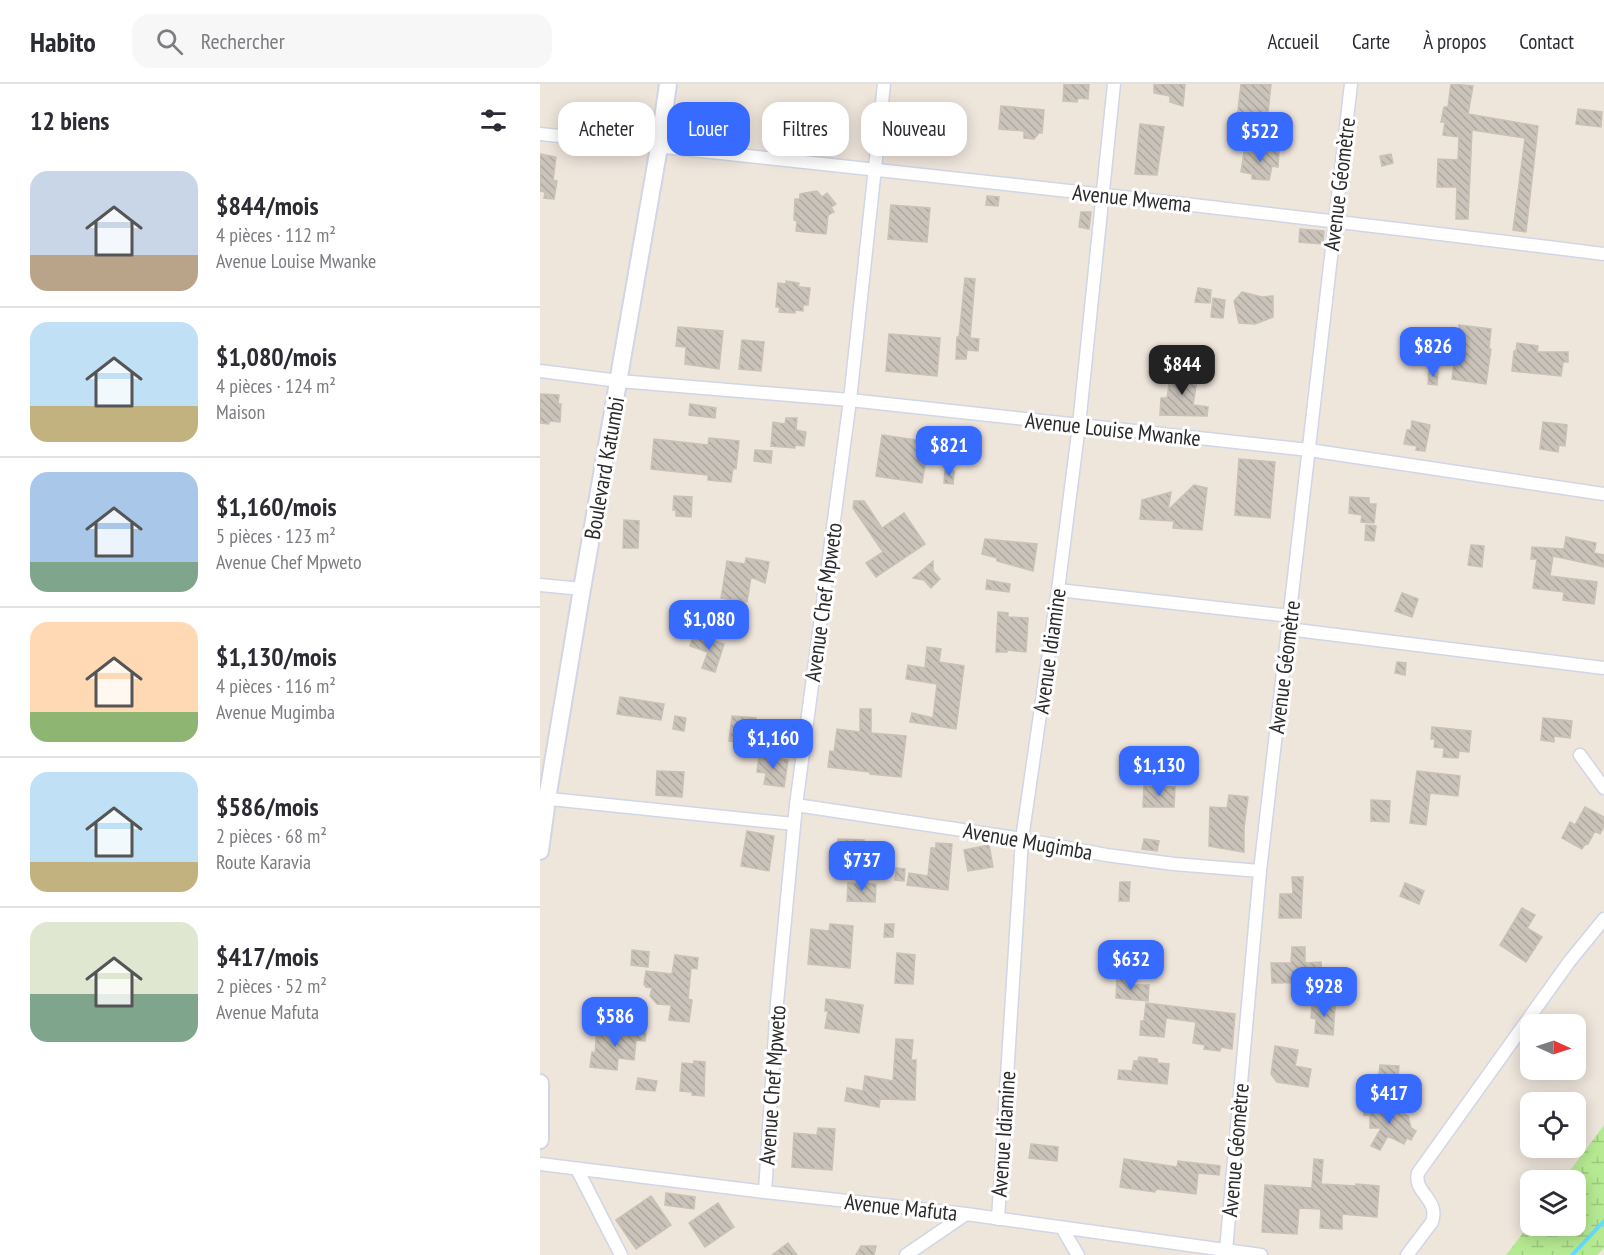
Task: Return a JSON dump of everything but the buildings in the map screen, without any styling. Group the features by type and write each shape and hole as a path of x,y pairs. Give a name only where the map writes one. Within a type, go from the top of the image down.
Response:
{"street":[{"name":"Boulevard Katumbi","path":"540,851 544,799 619,381 668,84"},
{"name":"Avenue Chef Mpweto","path":"765,1192 777,1003 796,805 850,400 884,84"},
{"name":"Avenue Idiamine","path":"998,1219 1022,839 1079,425 1114,84"},
{"name":"Avenue Géomètre","path":"1226,1250 1260,871 1351,84"},
{"name":"Avenue Mwema","path":"540,134 876,169 1604,254"},
{"name":"Avenue Louise Mwanke","path":"540,371 619,381 850,400 1309,450 1604,494"},
{"path":"540,585 582,589"},
{"path":"1058,590 1290,615"},
{"path":"1288,629 1604,668"},
{"path":"1580,755 1604,788"},
{"path":"544,799 794,824"},
{"name":"Avenue Mugimba","path":"796,805 1022,839 1106,855 1174,864 1260,871"},
{"path":"1407,1255 1434,1218 1434,1208 1417,1183 1418,1173 1569,962 1604,920"},
{"path":"540,1083 540,1140"},
{"name":"Avenue Mafuta","path":"540,1164 966,1214 1261,1255"},
{"path":"577,1169 621,1255"},
{"path":"906,1255 966,1214"},
{"path":"1062,1228 1078,1255"}],"green space":[{"path":"1604,1125 1604,1248 1597,1255 1506,1255 1521,1236 1586,1236 1586,1170 1570,1170 1579,1158 1586,1158 1586,1149"}],"waterway":[{"path":"1572,1255 1604,1221"}]}
